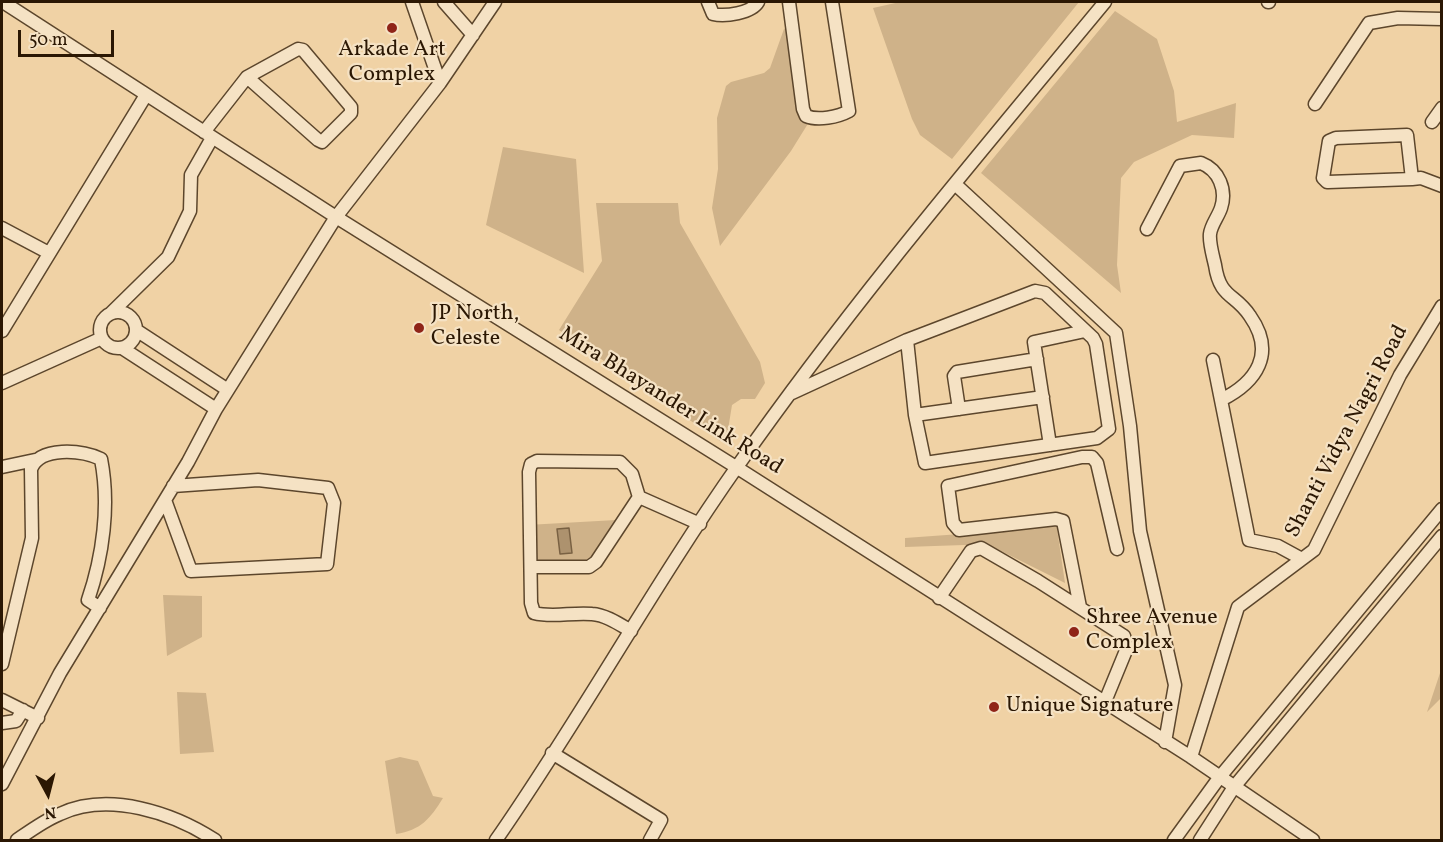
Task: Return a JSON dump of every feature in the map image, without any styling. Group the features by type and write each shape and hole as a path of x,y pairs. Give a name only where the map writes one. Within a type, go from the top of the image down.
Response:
{"street":[{"name":"Mira Bhayander Link Road","path":"3,2 336,217 736,467 1191,758 1313,840"},
{"path":"412,2 440,83"},
{"path":"444,2 473,35"},
{"path":"2,784 60,673 165,500 216,409 336,217 440,83 495,2"},
{"path":"708,2 713,14 720,16 751,9 758,2"},
{"path":"789,2 803,109 806,116 814,119 849,111 832,2"},
{"path":"496,840 736,467 788,394 955,184 1105,2"},
{"path":"1316,104 1364,27 1369,23 1398,18 1442,19"},
{"path":"216,409 122,348 110,347 102,338 100,326 168,257 190,212 191,175 208,135 247,77 301,49 351,107 351,113 322,142 247,77"},
{"path":"2,331 146,95"},
{"path":"1432,122 1442,108"},
{"path":"1412,179 1408,136 1336,138 1329,141 1323,178 1327,182 1412,179 1432,181 1442,186"},
{"path":"1147,229 1180,166 1201,163 1217,175 1223,190 1222,206 1210,234 1217,283 1249,314 1258,328 1262,346 1260,364 1254,378 1221,400"},
{"path":"955,184 1116,333 1130,426 1140,531 1175,685 1165,742"},
{"path":"2,228 49,253"},
{"path":"788,394 907,340 1035,291 1045,293 1096,344 1109,429 1097,438 925,463 915,415 907,340"},
{"name":"Shanti Vidya Nagri Road","path":"1191,758 1238,607 1314,550 1400,375 1442,306"},
{"path":"111,313 128,315 136,330 228,390"},
{"path":"122,348 132,341 136,330"},
{"path":"1050,445 1034,342 1085,331"},
{"path":"2,383 102,338"},
{"path":"959,409 954,376 957,372 1036,359"},
{"path":"1213,360 1250,540 1278,546 1302,559"},
{"path":"915,415 1043,397"},
{"path":"2,467 35,460 46,453 92,455 101,459 104,523 98,570 88,600 100,608"},
{"path":"1080,607 1063,521 1056,519 959,530 954,523 948,486 1070,459 1092,457 1097,463 1117,549"},
{"path":"2,664 32,538 31,469 35,460"},
{"path":"531,567 589,567 606,550 639,497 632,474 620,462 537,461 531,464 529,472 531,603 534,613 544,615 592,614 605,617 631,631"},
{"path":"165,500 191,571 327,564 334,503 328,488 258,480 173,486"},
{"path":"639,497 700,524"},
{"path":"1174,840 1219,778 1442,508"},
{"path":"1200,840 1234,787 1442,536"},
{"path":"939,598 971,551 978,548 1038,580 1124,636 1127,641 1127,648 1104,704"},
{"path":"1319,657 1334,666"},
{"path":"2,700 38,718"},
{"path":"2,723 16,722 23,710"},
{"path":"1271,715 1285,725"},
{"path":"552,753 661,820 650,840"},
{"path":"17,840 60,813 82,807 119,806 161,813 192,825 215,840"},
{"path":"504,828 510,840"}],"shaded area":[{"path":"900,2 1079,2 952,159 920,135 912,119 873,8"},
{"path":"1115,11 1157,39 1174,91 1177,122 1236,103 1234,138 1192,135 1134,162 1121,178 1117,265 1121,293 981,173"},
{"path":"790,26 809,122 791,151 720,246 712,208 718,169 717,118 726,86 731,82 764,73 770,68 784,29"},
{"path":"503,147 576,159 584,273 486,225"},
{"path":"596,203 678,203 680,223 760,362 765,383 755,399 741,399 732,405 727,436 720,441 559,330 602,261"},
{"path":"616,520 587,564 526,570 527,525"},
{"path":"1056,522 1065,583 993,547 964,545 905,547 905,538 988,532"},
{"path":"569,528 572,553 560,554 557,529"},
{"path":"163,595 202,596 202,637 167,656"},
{"path":"1441,670 1441,698 1427,712"},
{"path":"177,692 206,693 214,752 180,754"},
{"path":"400,757 418,761 433,796 443,798 424,822 412,830 396,834 385,761"}],"place":[{"name":"Arkade Art Complex","path":"392,28"},
{"name":"JP North, Celeste","path":"419,328"},
{"name":"Shree Avenue Complex","path":"1074,632"},
{"name":"Unique Signature","path":"994,707"}]}
